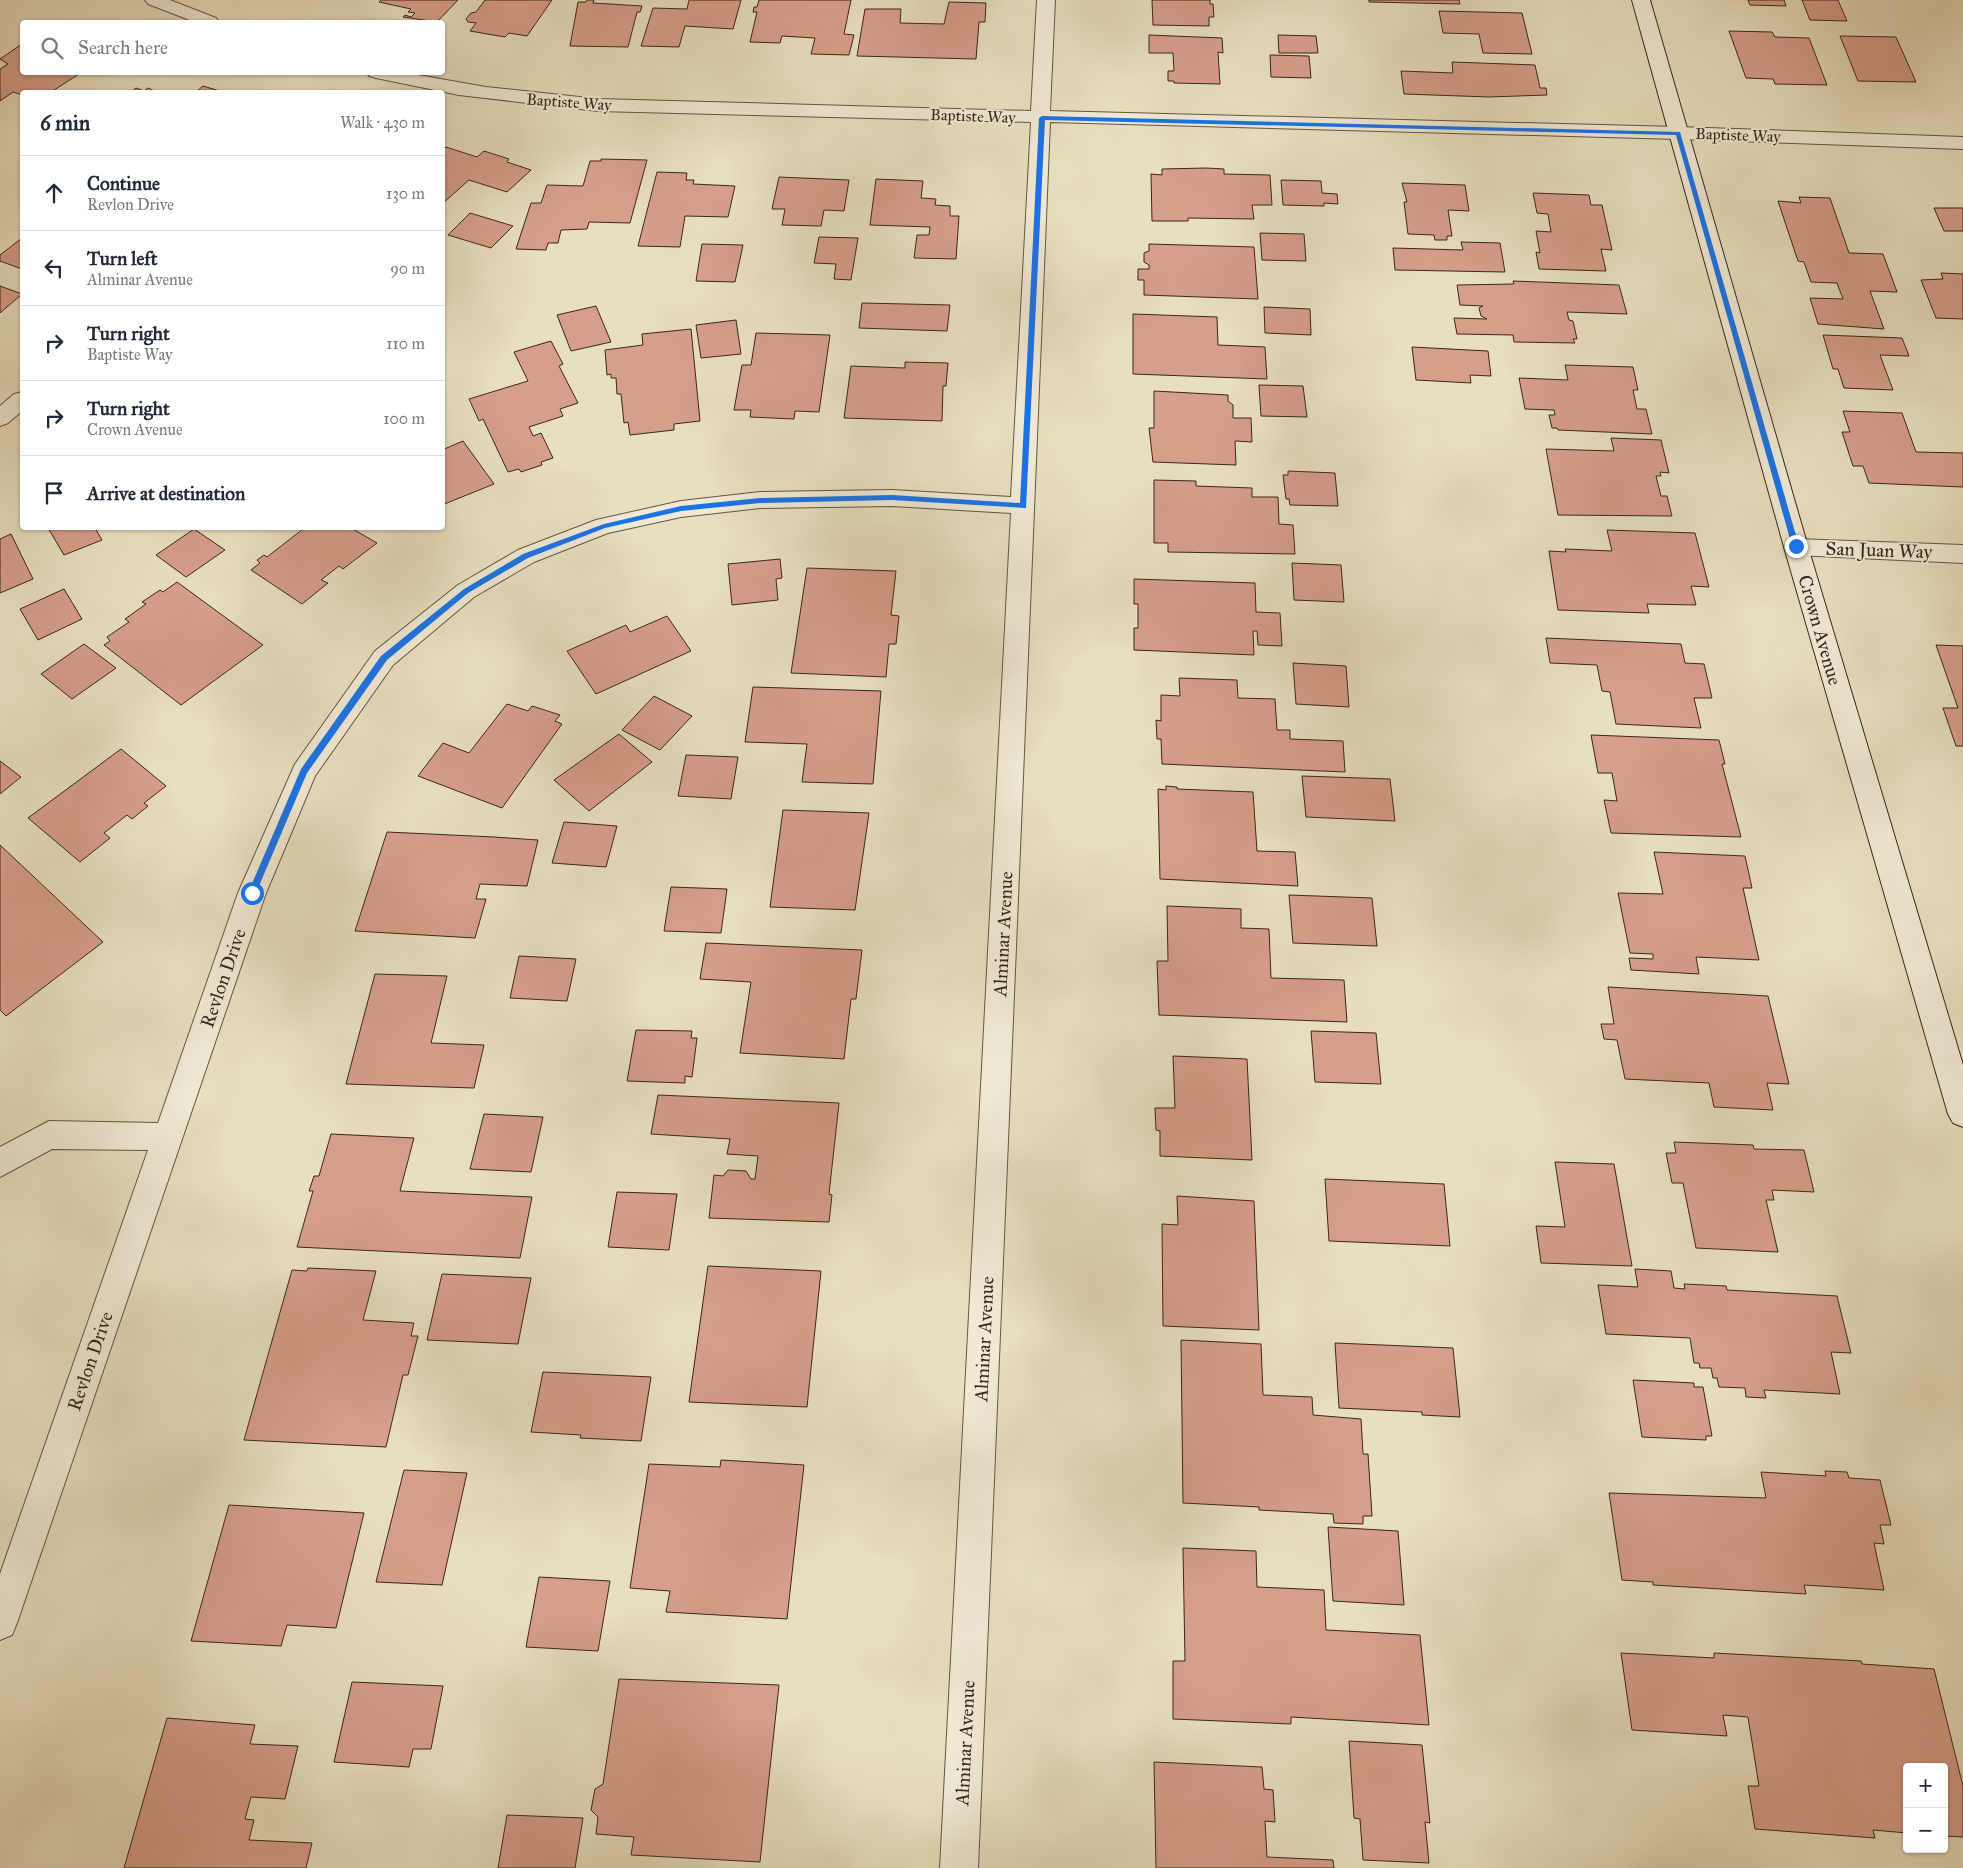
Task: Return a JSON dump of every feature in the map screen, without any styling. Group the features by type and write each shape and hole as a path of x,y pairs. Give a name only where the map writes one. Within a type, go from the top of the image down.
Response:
{"street":[{"path":"154,0 205,20"},
{"name":"Alminar Avenue","path":"959,1868 1046,0"},
{"name":"Crown Avenue","path":"1641,0 1796,546 1963,1114"},
{"name":"Baptiste Way","path":"382,75 404,87 435,90"},
{"name":"Baptiste Way","path":"445,91 598,105 1678,133 1963,143"},
{"path":"0,418 20,401"},
{"name":"Revlon Drive","path":"0,1623 252,893 304,771 384,658 466,591 526,556 604,526 681,509 760,500 892,498 1023,506"},
{"name":"San Juan Way","path":"1796,546 1963,554"},
{"path":"0,1163 49,1134 168,1136"}],"building":[{"path":"381,0 458,0 439,20 403,17 405,15 411,17 415,13 408,12 411,9 379,2"},
{"path":"485,0 552,0 527,36 509,33 505,37 470,31 476,23 468,22 466,19 471,13 476,12"},
{"path":"587,0 594,0 593,3 642,6 640,12 637,12 628,47 570,46 578,2 586,2"},
{"path":"689,0 741,0 733,29 685,26 679,47 641,46 653,8 687,9"},
{"path":"759,0 851,0 844,34 854,35 849,55 811,54 815,38 782,36 780,43 750,42 757,12 753,12 754,7 757,7"},
{"path":"1152,0 1210,0 1210,4 1213,4 1214,17 1209,17 1209,26 1153,25"},
{"path":"1369,0 1459,0 1460,4 1369,2"},
{"path":"1748,0 1784,0 1786,6 1750,5"},
{"path":"1802,0 1838,0 1847,21 1810,20"},
{"path":"949,2 986,3 985,22 979,22 976,59 857,56 865,9 901,9 900,23 944,24"},
{"path":"1439,11 1522,13 1532,54 1483,53 1479,34 1443,33"},
{"path":"1729,31 1772,32 1775,37 1809,38 1827,85 1775,84 1773,79 1746,78"},
{"path":"1149,35 1222,38 1223,53 1218,52 1220,84 1174,83 1174,81 1168,81 1168,71 1174,71 1173,53 1149,53"},
{"path":"1278,35 1316,36 1318,53 1279,53"},
{"path":"1840,36 1896,37 1916,82 1858,81"},
{"path":"20,45 20,75 77,75 54,90 20,90 20,94 13,92 0,101 0,69 8,64 0,59"},
{"path":"1270,55 1309,56 1311,78 1271,77"},
{"path":"1452,62 1535,65 1540,88 1546,88 1547,95 1489,97 1404,94 1401,71 1453,73"},
{"path":"203,86 216,90 198,90"},
{"path":"445,148 477,157 484,151 509,159 507,162 531,170 507,192 469,180 445,201"},
{"path":"601,159 647,160 630,223 589,222 587,229 561,230 558,243 548,243 546,250 516,249 531,203 541,203 547,185 583,186 590,161 601,161"},
{"path":"1162,169 1224,169 1224,174 1270,175 1272,205 1252,205 1254,219 1188,218 1188,221 1152,221 1151,174 1162,175"},
{"path":"657,172 687,173 686,180 694,180 693,184 735,186 728,217 685,216 680,247 638,246"},
{"path":"779,177 849,180 844,211 824,210 821,226 782,225 785,209 772,209"},
{"path":"876,179 923,181 921,198 936,199 935,205 950,206 950,216 959,216 956,259 914,258 917,235 929,235 930,227 870,225"},
{"path":"1281,180 1321,181 1322,193 1337,194 1338,204 1324,203 1324,206 1283,205"},
{"path":"1402,183 1465,185 1469,211 1448,210 1452,236 1447,236 1447,240 1435,240 1434,235 1408,234 1404,202 1407,202"},
{"path":"1533,193 1589,195 1591,205 1602,205 1612,250 1601,249 1606,271 1539,269 1536,252 1540,253 1536,231 1551,232 1548,214 1537,213"},
{"path":"1799,197 1830,198 1849,253 1883,254 1897,292 1870,291 1884,329 1818,324 1810,298 1843,299 1837,283 1811,282 1804,262 1798,261 1778,201 1801,203"},
{"path":"1934,208 1963,208 1963,231 1944,231"},
{"path":"470,213 513,226 491,248 448,235"},
{"path":"1260,233 1304,234 1306,261 1262,260"},
{"path":"819,237 858,238 851,280 834,279 836,264 814,263"},
{"path":"20,240 20,268 0,261 0,255"},
{"path":"1461,242 1500,243 1505,272 1395,270 1393,248 1463,250"},
{"path":"702,244 743,245 735,282 696,281"},
{"path":"1149,244 1254,247 1258,299 1144,295 1144,280 1138,280 1138,269 1149,269 1149,265 1144,262 1144,253 1149,251"},
{"path":"1941,273 1963,274 1963,319 1936,318 1921,280 1943,279"},
{"path":"1513,281 1619,285 1627,314 1567,312 1569,320 1573,321 1577,339 1573,339 1575,343 1514,342 1513,335 1457,334 1454,318 1487,319 1481,316 1479,308 1483,306 1460,305 1457,285 1514,284"},
{"path":"0,286 20,293 20,296 0,313"},
{"path":"862,303 950,305 947,331 859,328"},
{"path":"596,306 611,342 571,351 557,315"},
{"path":"1264,307 1310,309 1311,335 1265,333"},
{"path":"1133,314 1217,317 1218,345 1265,347 1267,379 1133,374"},
{"path":"736,320 741,354 701,358 696,325"},
{"path":"691,329 700,421 674,424 674,430 630,435 628,422 624,423 621,394 617,394 616,378 611,378 611,374 607,375 605,350 643,345 642,334"},
{"path":"756,333 830,335 819,412 795,411 794,419 750,417 751,410 734,410 742,365 751,365"},
{"path":"1823,335 1902,338 1909,356 1880,355 1893,390 1844,388 1838,369 1833,369"},
{"path":"551,341 563,364 559,366 578,403 560,409 563,416 529,427 533,436 541,433 553,458 541,462 542,465 521,472 519,469 508,472 483,419 479,421 469,399 528,381 514,352"},
{"path":"1412,347 1488,351 1491,376 1470,375 1471,383 1416,380"},
{"path":"905,362 948,363 946,386 943,386 942,421 844,418 851,366 905,368"},
{"path":"1565,365 1633,367 1638,390 1633,390 1637,409 1646,409 1652,434 1558,430 1557,428 1552,428 1549,415 1555,415 1554,410 1525,409 1519,378 1568,380"},
{"path":"1259,385 1303,386 1307,417 1261,416"},
{"path":"1154,391 1228,395 1228,401 1233,405 1233,418 1251,418 1252,442 1235,441 1236,465 1153,462 1149,428 1154,428"},
{"path":"1843,411 1902,413 1916,452 1963,453 1963,487 1869,483 1863,466 1853,466 1842,432 1850,432"},
{"path":"1611,438 1661,440 1669,473 1660,472 1661,476 1656,476 1661,496 1667,496 1672,516 1558,515 1546,449 1614,451"},
{"path":"463,441 494,484 445,504 445,449"},
{"path":"1288,471 1335,473 1338,506 1290,505 1289,499 1286,499 1283,475 1288,475"},
{"path":"1154,480 1196,481 1196,486 1252,488 1252,497 1278,497 1279,524 1293,525 1295,554 1168,552 1168,543 1154,543"},
{"path":"49,530 96,530 102,540 64,555"},
{"path":"193,530 195,530 225,550 186,577 156,555"},
{"path":"302,530 354,530 377,543 343,569 339,566 321,580 328,583 302,604 251,570 260,563 257,560 264,555 267,557"},
{"path":"1607,530 1695,533 1709,587 1691,586 1696,605 1647,604 1649,613 1558,610 1549,551 1566,552 1565,549 1612,551"},
{"path":"11,534 33,579 0,593 0,539"},
{"path":"780,559 782,578 776,579 778,600 732,605 728,564"},
{"path":"1292,563 1341,565 1344,602 1294,600"},
{"path":"807,568 896,571 891,615 899,616 896,644 889,644 886,677 791,673"},
{"path":"1134,579 1255,583 1256,612 1280,613 1282,646 1258,645 1257,631 1253,631 1254,655 1134,650 1134,628 1138,628 1138,604 1134,604"},
{"path":"177,582 263,645 181,705 104,645 110,641 107,637 129,622 125,619 146,604 142,602 160,590 163,592"},
{"path":"64,589 82,619 38,640 20,609"},
{"path":"667,616 691,651 596,694 567,651 626,625 630,632"},
{"path":"1546,638 1681,644 1685,663 1704,664 1712,698 1694,698 1701,728 1616,724 1610,692 1602,691 1597,665 1550,663"},
{"path":"84,644 116,668 72,699 41,674"},
{"path":"1936,645 1963,646 1963,746 1956,746 1943,708 1958,708"},
{"path":"1293,663 1346,666 1349,707 1296,704"},
{"path":"1179,678 1237,680 1238,698 1275,699 1277,730 1290,730 1290,739 1343,741 1345,772 1162,764 1161,739 1157,739 1156,720 1161,721 1161,695 1180,696"},
{"path":"753,687 881,691 873,784 802,782 807,744 745,742"},
{"path":"654,696 692,716 660,750 622,730"},
{"path":"507,704 528,711 532,706 560,715 555,721 562,724 502,808 418,776 443,743 469,753"},
{"path":"619,734 652,762 589,811 554,780"},
{"path":"1591,735 1719,740 1725,764 1722,764 1741,837 1611,833 1604,800 1617,801 1612,773 1598,773"},
{"path":"121,749 166,786 144,803 148,806 132,819 127,815 104,833 110,838 80,862 28,818"},
{"path":"686,755 738,757 731,799 678,796"},
{"path":"0,761 21,777 0,794"},
{"path":"1302,776 1390,779 1395,821 1306,817"},
{"path":"1166,786 1177,787 1177,789 1253,792 1257,851 1295,852 1298,886 1160,879 1158,789 1166,790"},
{"path":"783,810 869,813 855,910 770,907"},
{"path":"564,822 617,826 606,867 552,863"},
{"path":"387,832 538,840 527,886 480,884 476,899 486,899 475,938 355,931"},
{"path":"0,845 103,942 6,1016 0,1010"},
{"path":"1654,852 1745,856 1752,888 1743,888 1759,960 1696,957 1699,974 1631,970 1629,958 1653,959 1653,954 1630,953 1618,893 1663,894"},
{"path":"671,887 727,889 721,933 664,931"},
{"path":"1289,895 1372,898 1377,946 1293,943"},
{"path":"1167,906 1241,909 1241,928 1269,929 1271,978 1344,980 1347,1022 1159,1015 1157,961 1168,961"},
{"path":"706,943 862,950 856,999 851,999 844,1059 740,1053 751,982 700,979"},
{"path":"519,956 576,959 567,1001 510,998"},
{"path":"375,974 447,976 431,1043 484,1045 474,1088 346,1084"},
{"path":"1608,987 1768,996 1789,1084 1767,1083 1773,1110 1714,1107 1709,1083 1625,1079 1617,1040 1604,1039 1601,1024 1614,1024"},
{"path":"636,1030 692,1031 691,1038 697,1038 692,1077 685,1076 685,1083 627,1081"},
{"path":"1311,1031 1376,1033 1381,1084 1315,1082"},
{"path":"1173,1056 1247,1059 1252,1160 1160,1156 1160,1131 1156,1130 1155,1108 1175,1108"},
{"path":"658,1095 839,1103 829,1194 832,1195 829,1222 709,1218 714,1175 723,1176 728,1170 746,1171 751,1179 755,1179 758,1156 727,1154 730,1139 651,1134"},
{"path":"484,1114 543,1117 531,1172 470,1169"},
{"path":"331,1134 414,1138 400,1191 532,1197 520,1258 297,1247 313,1191 309,1191 314,1176 319,1176"},
{"path":"1674,1142 1753,1145 1754,1149 1804,1150 1814,1192 1772,1190 1774,1200 1766,1200 1778,1252 1696,1248 1683,1183 1672,1183 1666,1153 1676,1153"},
{"path":"1555,1162 1614,1164 1632,1266 1541,1263 1536,1226 1565,1227"},
{"path":"1325,1179 1444,1184 1450,1246 1329,1241"},
{"path":"617,1192 677,1194 669,1250 608,1247"},
{"path":"1177,1196 1254,1201 1259,1330 1163,1326 1162,1224 1178,1225"},
{"path":"708,1266 821,1271 807,1407 689,1402"},
{"path":"308,1268 376,1271 363,1320 414,1323 411,1336 418,1336 408,1375 403,1375 386,1447 244,1440 292,1270 307,1271"},
{"path":"1635,1269 1671,1271 1674,1288 1685,1289 1684,1284 1726,1286 1727,1290 1837,1296 1851,1353 1831,1352 1840,1394 1764,1390 1766,1398 1746,1397 1745,1388 1719,1387 1717,1378 1713,1378 1711,1368 1700,1368 1699,1363 1694,1363 1690,1338 1606,1334 1598,1285 1638,1287"},
{"path":"442,1274 531,1278 518,1344 427,1340"},
{"path":"1181,1340 1261,1344 1263,1395 1312,1397 1313,1415 1361,1419 1363,1454 1368,1454 1372,1516 1363,1516 1363,1524 1334,1523 1333,1514 1259,1510 1259,1507 1183,1503"},
{"path":"1335,1343 1453,1348 1460,1417 1422,1415 1422,1412 1339,1408"},
{"path":"543,1372 651,1377 641,1441 580,1438 581,1435 531,1432"},
{"path":"1633,1380 1694,1383 1694,1387 1703,1387 1712,1436 1706,1436 1706,1440 1642,1437"},
{"path":"721,1460 804,1465 787,1619 666,1612 670,1591 630,1588 649,1464 720,1467"},
{"path":"404,1470 467,1473 442,1585 376,1582"},
{"path":"1825,1471 1847,1472 1849,1478 1880,1480 1891,1525 1880,1525 1884,1544 1874,1543 1884,1590 1804,1585 1806,1594 1653,1585 1653,1582 1622,1580 1609,1493 1766,1498 1761,1472 1826,1476"},
{"path":"229,1505 364,1513 336,1628 287,1625 281,1646 191,1641"},
{"path":"1328,1527 1398,1531 1404,1605 1333,1601"},
{"path":"1183,1548 1256,1551 1257,1587 1324,1590 1326,1630 1420,1635 1429,1725 1291,1717 1291,1724 1173,1719 1173,1661 1185,1661"},
{"path":"539,1577 610,1581 598,1651 526,1647"},
{"path":"1621,1653 1714,1658 1714,1653 1861,1661 1862,1664 1934,1669 1963,1786 1963,1837 1948,1836 1948,1763 1903,1763 1903,1833 1873,1830 1875,1838 1755,1829 1748,1786 1759,1786 1748,1717 1723,1715 1727,1736 1632,1730"},
{"path":"619,1679 779,1685 760,1862 631,1855 634,1837 596,1834 598,1817 591,1810 595,1789 603,1784"},
{"path":"352,1682 443,1686 431,1749 413,1749 409,1767 334,1762"},
{"path":"167,1718 255,1725 250,1744 298,1746 285,1799 251,1797 245,1819 254,1820 249,1840 312,1843 306,1868 124,1868"},
{"path":"1349,1741 1422,1745 1430,1823 1425,1822 1429,1863 1363,1860 1360,1819 1354,1818"},
{"path":"1154,1762 1262,1767 1264,1789 1273,1790 1275,1822 1265,1821 1267,1857 1333,1860 1334,1868 1156,1868"},
{"path":"507,1815 583,1818 575,1868 498,1868"}],"route":[{"path":"252,893 304,771 384,658 466,591 526,556 604,526 681,509 760,500 892,498 1023,506 1042,118 1678,133 1796,546"}]}
